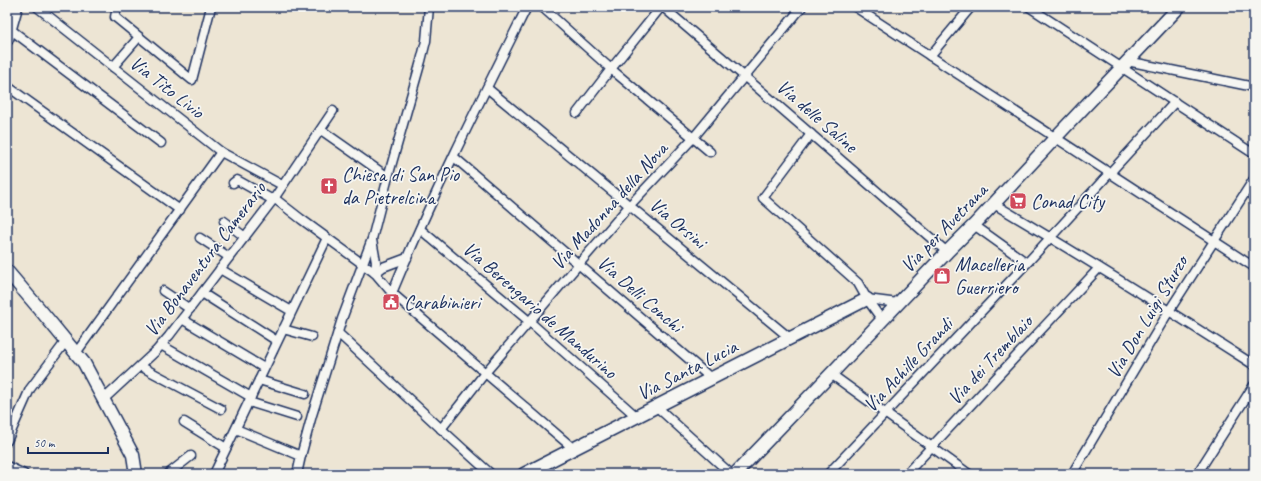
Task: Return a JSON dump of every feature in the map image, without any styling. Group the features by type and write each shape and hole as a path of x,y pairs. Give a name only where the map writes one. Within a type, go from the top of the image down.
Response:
{"street":[{"path":"16,7 8,34 161,143"},
{"name":"Via Tito Livio","path":"37,7 222,152 282,185"},
{"path":"117,7 115,17 192,80 211,7"},
{"path":"297,474 312,415 338,333 372,239 388,177 422,61 426,41 429,7"},
{"path":"392,293 420,229 527,7"},
{"path":"542,7 611,69 694,137 710,152"},
{"path":"577,113 662,7"},
{"name":"Via delle Saline","path":"662,7 745,76 947,252"},
{"name":"Via Madonna della Nova","path":"441,429 486,373 579,264 694,137 802,7"},
{"path":"855,7 1254,267"},
{"path":"930,56 971,7"},
{"path":"1028,7 1124,64 1175,102 1254,154"},
{"name":"Via per Avetrana","path":"735,474 994,204 1054,138 1179,7"},
{"path":"114,67 139,37"},
{"path":"1124,64 1254,87"},
{"path":"7,86 180,210"},
{"name":"Via Orsini","path":"487,88 791,339"},
{"name":"Via Achille Grandi","path":"828,474 1027,263 1109,172 1175,102"},
{"name":"Via Bonaventura Camerario","path":"104,399 161,345 182,319 273,199 334,112"},
{"path":"321,130 388,177"},
{"path":"811,134 763,198 858,283 882,320"},
{"path":"76,353 222,152"},
{"name":"Via Delli Conchi","path":"454,157 712,379"},
{"name":"Via Don Luigi Sturzo","path":"1072,474 1169,311 1254,179"},
{"path":"233,183 237,180 273,199 363,265 375,272 392,293 574,449"},
{"path":"994,204 1169,311 1254,366"},
{"path":"224,221 245,237"},
{"path":"974,225 1027,263"},
{"name":"Via Berengario de Mandurino","path":"420,229 530,322 637,417"},
{"path":"200,238 229,257"},
{"path":"214,474 327,238"},
{"path":"372,239 376,262 375,272"},
{"path":"375,272 383,267 407,258"},
{"name":"Via dei Tremblaio","path":"906,474 1099,268"},
{"path":"220,269 288,309"},
{"path":"7,271 84,363 133,455 133,471"},
{"path":"163,291 190,309"},
{"path":"202,293 278,341"},
{"path":"867,299 898,303"},
{"name":"Via Santa Lucia","path":"524,474 867,299"},
{"path":"182,319 264,368"},
{"path":"283,329 312,337"},
{"path":"338,333 491,474"},
{"path":"7,441 30,389 66,341"},
{"path":"161,345 250,400 298,417"},
{"path":"140,366 221,409"},
{"path":"831,374 969,474"},
{"path":"259,380 305,394"},
{"path":"1197,474 1254,385"},
{"path":"657,407 731,474"},
{"path":"184,422 226,448"},
{"path":"236,428 301,456"},
{"path":"168,474 191,456"},
{"path":"7,466 24,474"}],"place":[{"name":"Chiesa di San Pio da Pietrelcina","path":"329,186"},
{"name":"Conad City","path":"1018,201"},
{"name":"Macelleria Guerriero","path":"942,276"},
{"name":"Carabinieri","path":"391,302"}]}
